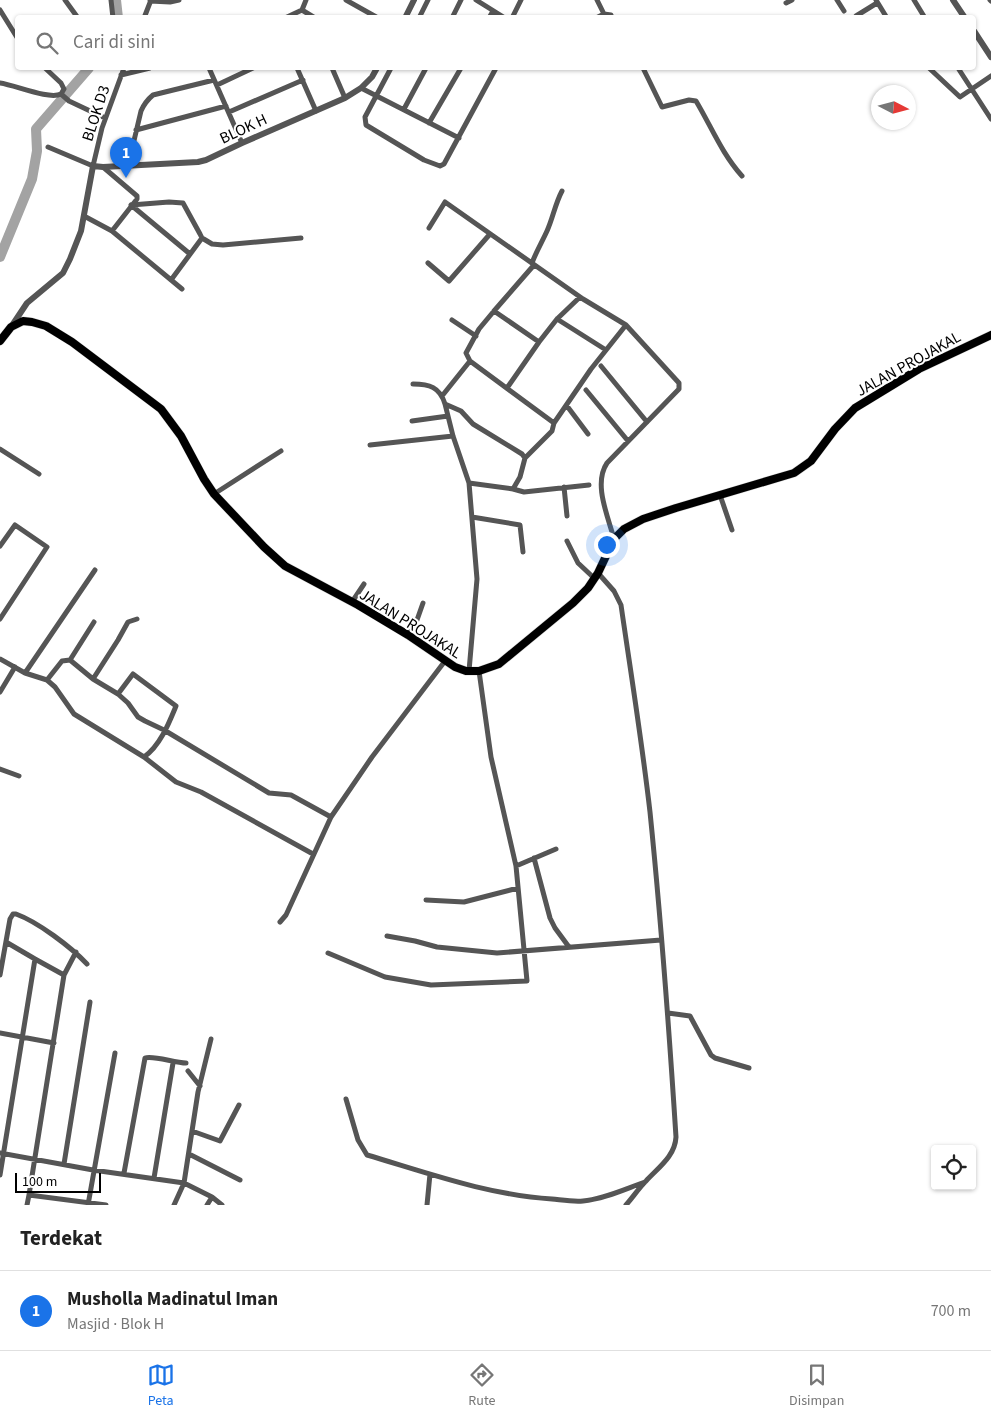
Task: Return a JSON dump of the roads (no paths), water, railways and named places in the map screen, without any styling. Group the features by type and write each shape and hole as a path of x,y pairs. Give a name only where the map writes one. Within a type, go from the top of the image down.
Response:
{"main road":[{"name":"JALAN PROJAKAL","path":"11,327 24,321 46,326 92,356 161,409 181,436 214,494 264,547 285,566 408,635 455,668 469,671 479,671 499,664 573,603 588,588 614,539 624,529 643,519 794,473 811,461 835,429 855,408 919,369 991,335"},
{"path":"0,341 11,327"}],"street":[{"path":"65,0 76,15"},
{"path":"111,0 113,15"},
{"path":"145,15 151,0 170,2 179,0"},
{"path":"291,15 302,10 306,0"},
{"path":"346,0 373,15"},
{"path":"420,15 428,0"},
{"path":"454,15 461,0"},
{"path":"476,0 500,15"},
{"path":"487,6 490,0"},
{"path":"514,15 521,0"},
{"path":"597,0 604,14 611,15"},
{"path":"786,3 792,0"},
{"path":"837,0 844,11"},
{"path":"914,0 923,15"},
{"path":"954,0 963,15"},
{"path":"406,15 411,1"},
{"path":"857,15 876,1 885,15"},
{"path":"0,10 15,33"},
{"path":"302,10 309,15"},
{"path":"491,15 493,11"},
{"path":"976,33 988,47 991,57"},
{"path":"47,70 61,83 64,89 62,95"},
{"name":"BLOK D3","path":"93,166 105,118 123,70"},
{"path":"121,75 142,70"},
{"path":"210,70 242,143"},
{"path":"128,166 144,103 153,95 216,82 248,70"},
{"path":"298,70 316,111"},
{"path":"333,70 345,98"},
{"name":"BLOK H","path":"93,166 128,166 206,160 345,98 361,88 376,70"},
{"path":"390,70 365,117 366,124 424,160 440,166 444,164 459,138 495,70"},
{"path":"404,109 425,70"},
{"path":"429,123 460,70"},
{"path":"643,70 662,107 689,100 696,101 719,145 732,166 742,176"},
{"path":"931,70 960,97 991,76"},
{"path":"959,70 991,119"},
{"path":"229,112 302,80"},
{"path":"0,83 52,96 62,95 105,118"},
{"path":"361,88 459,138"},
{"path":"136,130 226,106"},
{"path":"11,327 27,303 63,273 81,231 93,166 48,147"},
{"path":"102,167 136,194 137,199 112,231"},
{"path":"554,423 470,361 466,354 479,329 533,264 562,191"},
{"path":"131,205 169,202 183,203 202,238 212,244 223,245 301,238"},
{"path":"429,228 445,202 580,297 626,325 669,370 680,386 602,470 602,492 614,539"},
{"path":"131,205 190,254"},
{"path":"84,216 112,231 182,289"},
{"path":"428,262 449,281 490,234"},
{"path":"171,280 202,238"},
{"path":"507,388 557,319 580,297"},
{"path":"494,311 539,342"},
{"path":"557,319 606,350"},
{"path":"452,320 476,336"},
{"path":"513,489 520,477 525,458 552,431 554,423 626,325"},
{"path":"442,396 470,361"},
{"path":"601,366 647,422"},
{"path":"414,384 429,384 440,392 469,483 477,579 469,671"},
{"path":"586,390 628,441"},
{"path":"445,404 461,411 468,420 522,454 525,458"},
{"path":"567,406 588,434"},
{"path":"412,422 448,416"},
{"path":"370,445 453,436"},
{"path":"0,449 39,474"},
{"path":"214,494 281,451"},
{"path":"469,483 524,492 589,485"},
{"path":"564,488 567,516"},
{"path":"720,495 732,530"},
{"path":"472,518 520,525 523,552"},
{"path":"0,546 14,525 47,547 0,619"},
{"path":"566,541 578,563 618,596 621,605 650,810 662,940 676,1142 669,1157 626,1205"},
{"path":"25,672 95,570"},
{"path":"352,602 364,584"},
{"path":"408,635 424,604"},
{"path":"93,679 128,622 137,619"},
{"path":"70,660 94,622"},
{"path":"0,659 25,672 47,680 55,687 74,714 144,757 176,782 201,792 313,854"},
{"path":"47,680 62,661 70,660 93,679 118,694 128,703 138,717 164,730 269,793 291,795 331,817"},
{"path":"280,922 286,915 331,817 372,757 445,661"},
{"path":"0,692 15,667"},
{"path":"328,953 385,976 442,986 468,983 526,982 516,866 491,757 479,671"},
{"path":"118,694 133,674 176,706 151,752 144,757"},
{"path":"0,769 18,776"},
{"path":"516,866 556,849"},
{"path":"534,858 550,918 569,947"},
{"path":"426,900 464,902 518,888"},
{"path":"0,975 10,919 13,914 48,932 76,952 87,964"},
{"path":"386,936 415,941 430,946 497,953 662,940"},
{"path":"6,942 64,975"},
{"path":"27,1205 64,975 76,952"},
{"path":"0,1175 2,1153 35,959"},
{"path":"64,1164 90,1002"},
{"path":"668,1013 690,1016 711,1055 718,1060 749,1068"},
{"path":"0,1033 54,1043"},
{"path":"174,1205 184,1184 200,1086 211,1039"},
{"path":"89,1204 93,1170 115,1053"},
{"path":"124,1173 145,1058 186,1063"},
{"path":"154,1178 173,1062"},
{"path":"188,1071 200,1086"},
{"path":"346,1099 358,1140 368,1154 471,1187 536,1198 581,1201 605,1196 645,1182"},
{"path":"192,1131 220,1140 239,1104"},
{"path":"2,1153 184,1184 212,1197 222,1205"},
{"path":"189,1154 240,1180"},
{"path":"427,1205 430,1174"},
{"path":"29,1195 106,1205"},
{"path":"208,1205 212,1197"}],"waterway":[{"path":"116,0 118,15"},
{"path":"0,257 32,179 37,151 36,129 87,70"}],"place":[{"name":"Musholla Madinatul Iman","path":"126,178"}]}
